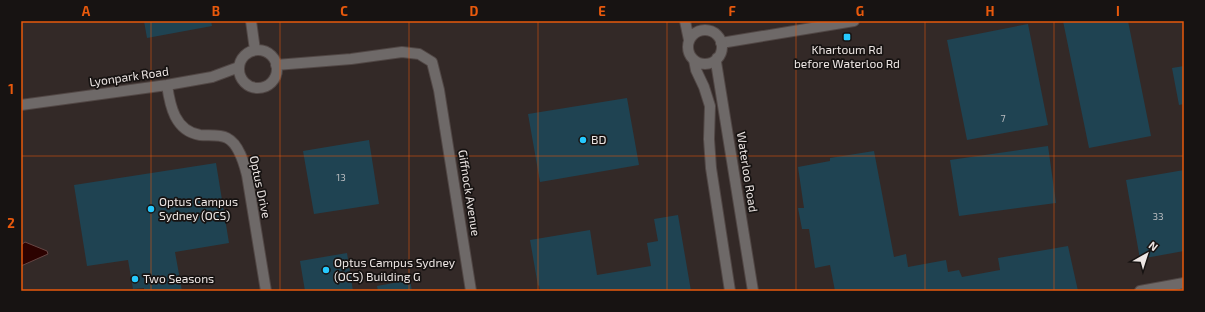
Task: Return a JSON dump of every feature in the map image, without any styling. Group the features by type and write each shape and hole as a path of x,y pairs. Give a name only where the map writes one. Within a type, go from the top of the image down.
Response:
{"street":[{"path":"251,21 255,50"},
{"path":"685,21 690,40"},
{"path":"708,21 712,32"},
{"path":"721,43 854,21"},
{"path":"694,60 702,64 708,63 717,58 720,53 721,43 717,36 712,32 707,30 693,35 690,40 688,50 694,60 696,70 704,87 710,106 709,139 711,168 730,291"},
{"path":"255,50 266,52 274,59 276,65 274,77 271,82 259,88 247,84 242,79 239,67 240,61 244,56 255,50"},
{"name":"Giffnock Avenue","path":"276,65 351,59 402,52 419,54 432,62 440,99 471,291"},
{"name":"Waterloo Road","path":"717,58 716,62 753,291"},
{"name":"Lyonpark Road","path":"21,105 167,85 212,77 239,67"},
{"name":"Optus Drive","path":"167,85 170,106 179,123 193,134 228,138 239,151 245,164 266,291"},
{"path":"1140,291 1184,283"}],"shaded area":[{"path":"25,242 47,251 48,254 21,266 21,245"}],"building":[{"path":"144,21 211,21 212,26 147,38"},
{"path":"1063,21 1128,21 1151,136 1089,148"},
{"path":"1028,24 1048,125 967,140 947,40"},
{"path":"1184,66 1184,104 1179,105 1172,68"},
{"name":"BD","path":"627,98 639,165 540,182 528,114"},
{"path":"369,140 379,204 314,214 303,151"},
{"path":"1048,146 1056,203 959,216 950,160"},
{"path":"874,151 894,257 906,254 908,267 946,260 948,272 959,270 962,277 1000,270 998,258 1068,246 1078,291 835,291 830,265 815,268 809,229 802,229 798,208 804,208 798,167 830,161 830,158"},
{"name":"Optus Campus Sydney (OCS)","path":"216,163 229,243 175,252 182,291 144,291 144,288 133,289 128,260 87,266 74,185"},
{"path":"1184,170 1184,251 1140,259 1126,180"},
{"path":"678,215 691,291 540,291 530,240 590,230 597,275 651,266 647,243 658,241 654,219"},
{"name":"Optus Campus Sydney (OCS) Building G","path":"347,253 353,291 305,291 300,261"},
{"path":"410,280 412,291 378,291 377,286"}],"place":[{"name":"Khartoum Rd before Waterloo Rd","path":"847,37"},
{"name":"BD","path":"583,140"},
{"name":"Optus Campus Sydney (OCS)","path":"151,209"},
{"name":"Optus Campus Sydney (OCS) Building G","path":"326,270"},
{"name":"Two Seasons","path":"135,279"}]}
